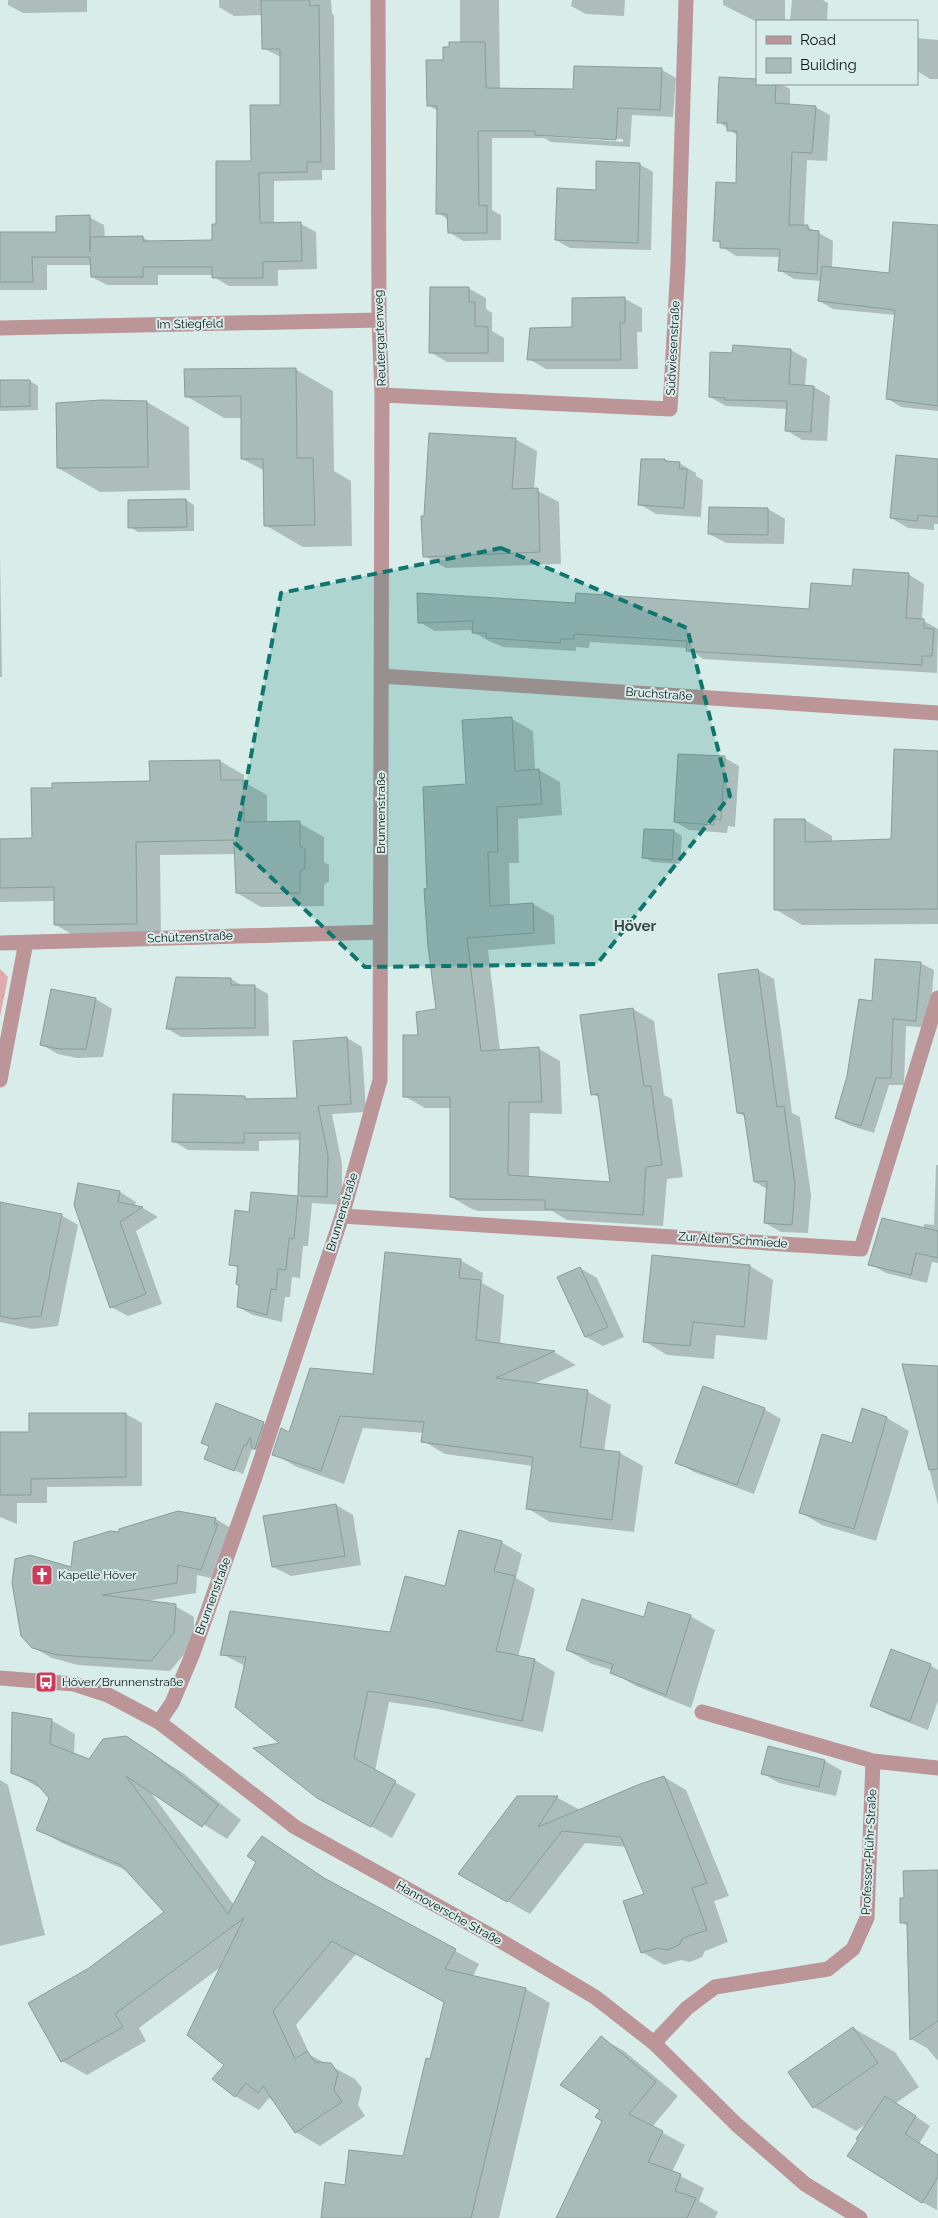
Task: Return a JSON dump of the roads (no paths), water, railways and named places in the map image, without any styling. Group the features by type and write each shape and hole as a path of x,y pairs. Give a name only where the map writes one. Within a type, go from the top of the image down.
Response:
{"street":[{"name":"Reutergartenweg","path":"378,0 379,320 382,394 381,676"},
{"name":"Südwiesenstraße","path":"382,394 670,409 678,264 686,0"},
{"name":"Im Stiegfeld","path":"0,328 379,320"},
{"name":"Bruchstraße","path":"381,676 938,712"},
{"name":"Brunnenstraße","path":"160,1722 172,1703 213,1601 342,1216 380,1080 381,676"},
{"name":"Schützenstraße","path":"0,942 380,932"},
{"path":"0,1080 26,942"},
{"name":"Zur Alten Schmiede","path":"342,1216 861,1249 938,998"},
{"name":"Hannoversche Straße","path":"0,1678 74,1684 108,1695 160,1722 295,1827 566,1978 595,1997 654,2043 737,2125 805,2184 860,2218"},
{"path":"702,1712 873,1761 938,1768"},
{"name":"Professor-Plühr-Straße","path":"654,2043 687,2008 715,1986 828,1969 853,1949 867,1918 873,1761"}],"place":[{"name":"Kapelle Höver","path":"42,1575"},
{"name":"Höver/Brunnenstraße","path":"46,1682"}],"district":[{"name":"Höver","path":"635,926"}]}
